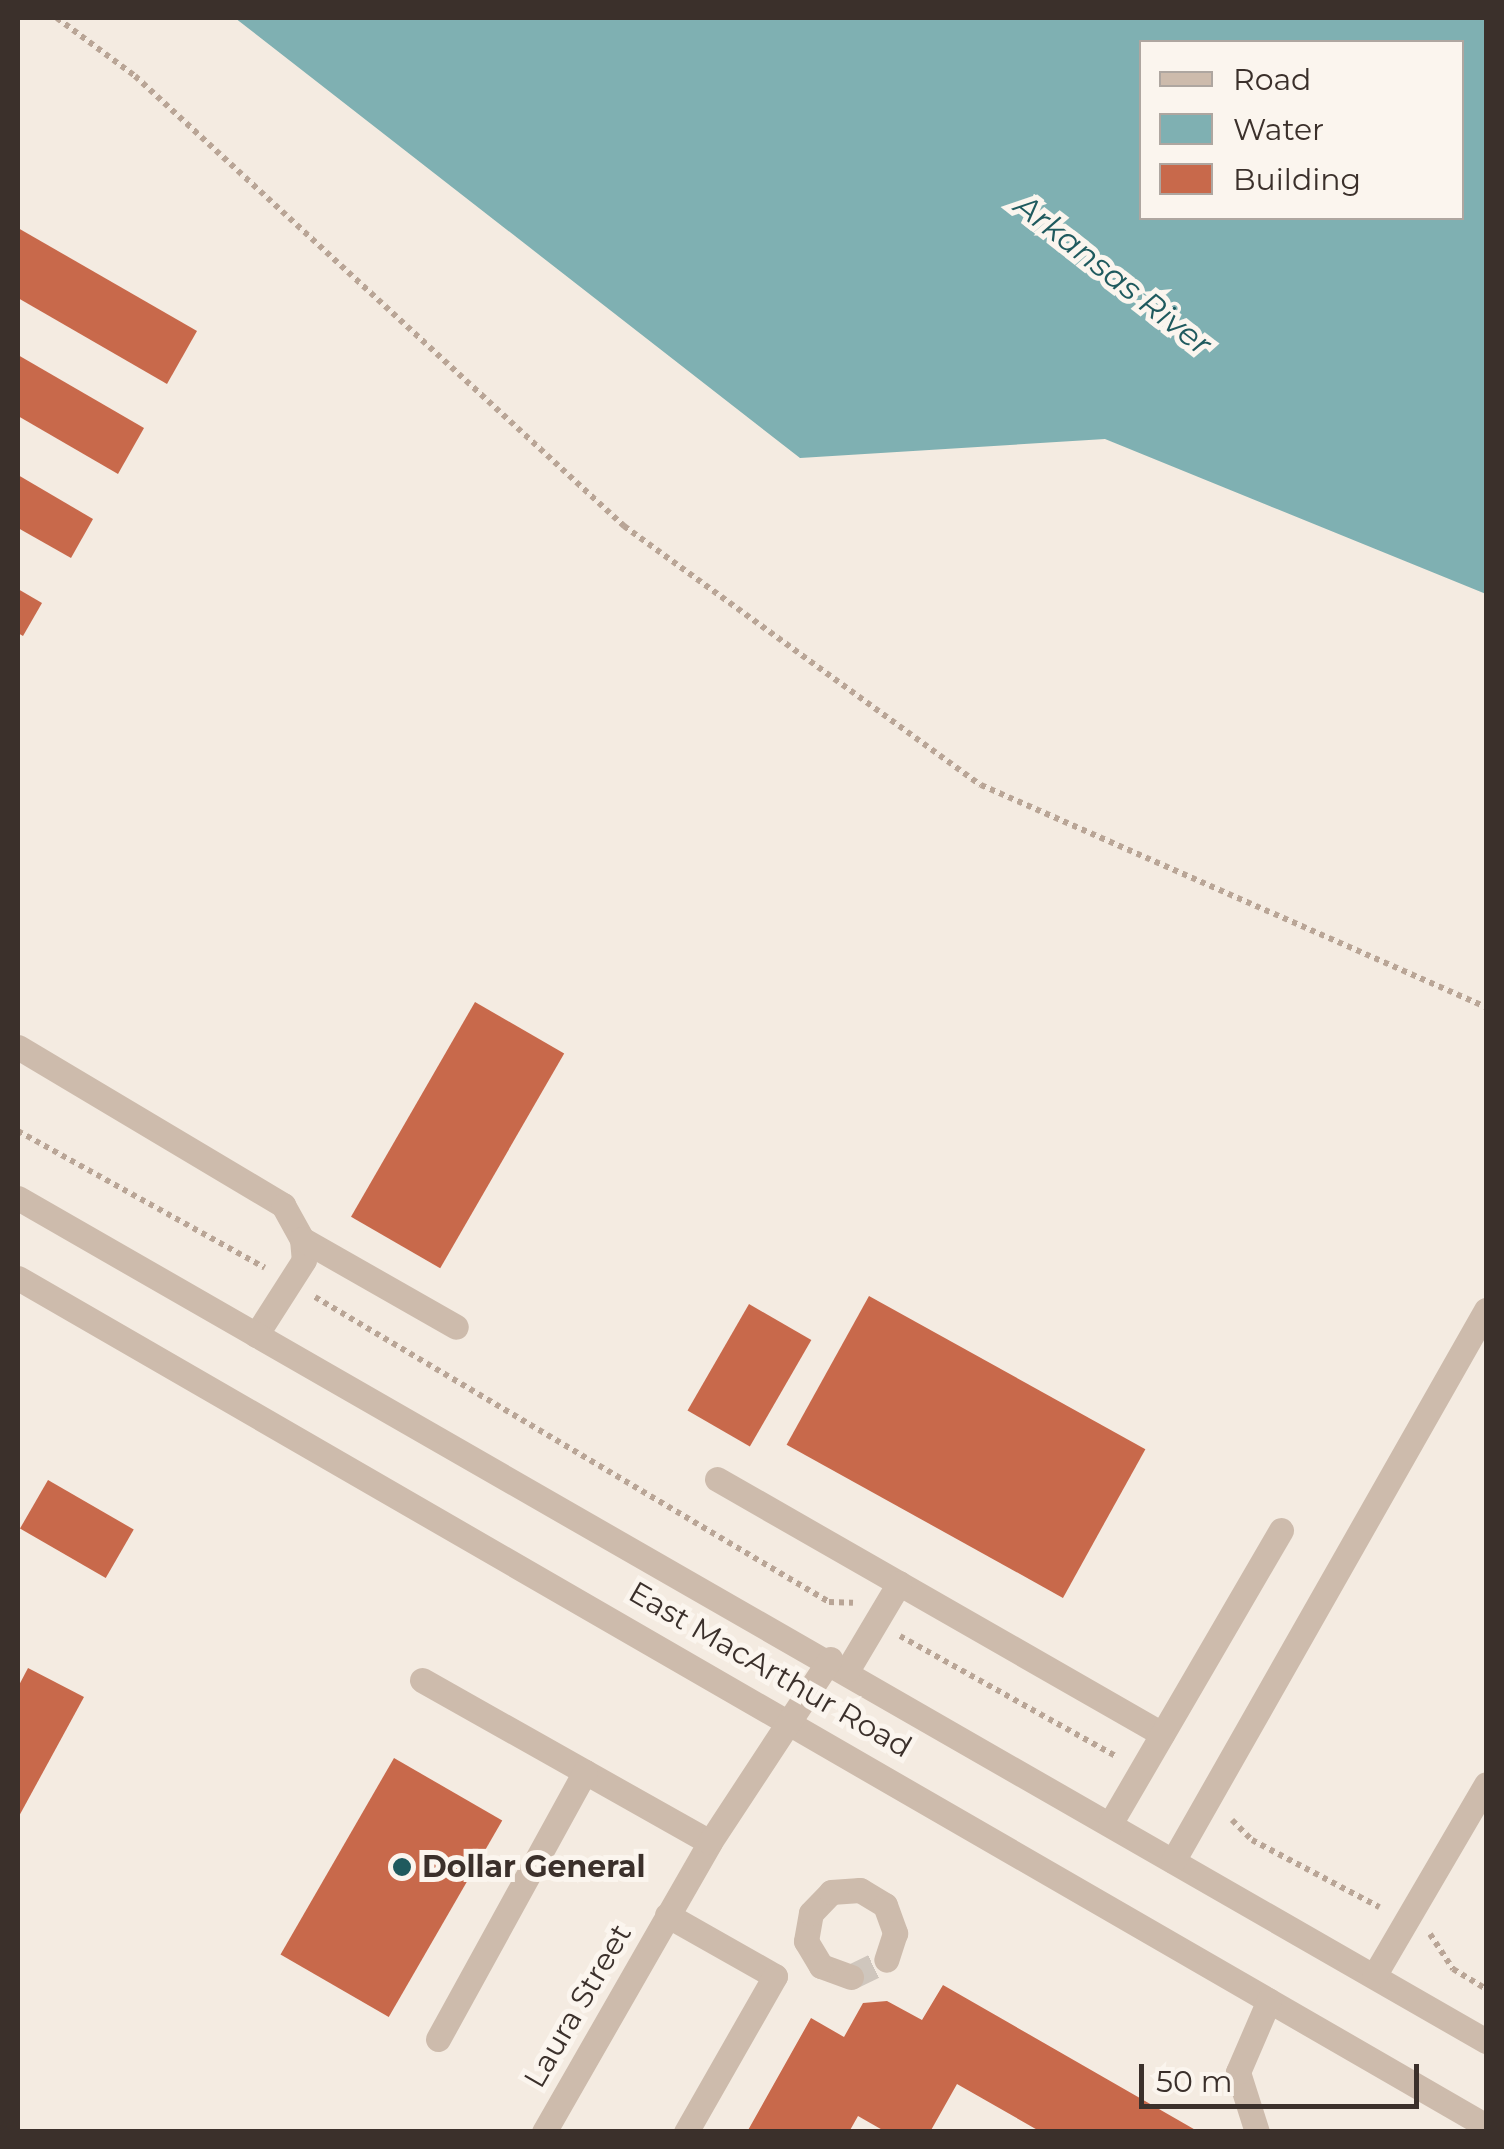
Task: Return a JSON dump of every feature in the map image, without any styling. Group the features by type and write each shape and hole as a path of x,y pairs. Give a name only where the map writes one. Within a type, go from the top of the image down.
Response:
{"street":[{"path":"18,1048 283,1205 302,1239 304,1260 256,1335"},
{"name":"East MacArthur Road","path":"18,1198 838,1664 1486,2041"},
{"path":"302,1239 456,1327"},
{"name":"East MacArthur Road","path":"18,1278 786,1716 1486,2126"},
{"path":"1173,1860 1486,1310"},
{"path":"717,1478 1162,1734"},
{"path":"1110,1824 1280,1530"},
{"name":"Laura Street","path":"544,2132 786,1716 878,1619 900,1583"},
{"path":"422,1680 710,1842"},
{"path":"438,2039 585,1772"},
{"path":"1374,1976 1486,1784"},
{"path":"851,1977 833,1974 812,1955 810,1913 819,1900 846,1888 874,1895 892,1918 886,1960"},
{"path":"667,1915 775,1976"},
{"path":"686,2132 775,1976 812,1955"},
{"path":"1258,2132 1238,2072 1269,2000"}],"path":[{"path":"57,18 135,76 624,526 981,786 1486,1007"},
{"path":"18,1131 290,1281 829,1602 850,1600 913,1649 1141,1770"},
{"path":"1204,1804 1252,1840 1431,1934 1453,1969 1486,1989"}],"water":[{"name":"Arkansas River","path":"235,18 1486,18 1486,594 1105,439 800,458"}],"building":[{"path":"18,228 197,331 167,384 18,298"},
{"path":"18,355 144,428 118,474 18,416"},
{"path":"18,475 93,519 71,558 18,528"},
{"path":"18,589 42,603 23,636 18,633"},
{"path":"475,1002 564,1054 440,1268 351,1217"},
{"path":"869,1296 1145,1449 1063,1598 787,1445"},
{"path":"749,1304 811,1340 750,1447 688,1411"},
{"path":"48,1480 134,1530 106,1578 20,1528"},
{"path":"28,1668 84,1697 18,1818 18,1687"},
{"path":"394,1758 502,1820 389,2017 280,1955"},
{"path":"943,1985 1199,2132 1041,2132 957,2084 930,2132 886,2132 858,2116 849,2132 747,2132 811,2018 844,2037 863,2003 887,2001 922,2020"}],"tunnel":[{"path":"851,1977 886,1960"}],"place":[{"name":"Dollar General","path":"402,1867"}]}
